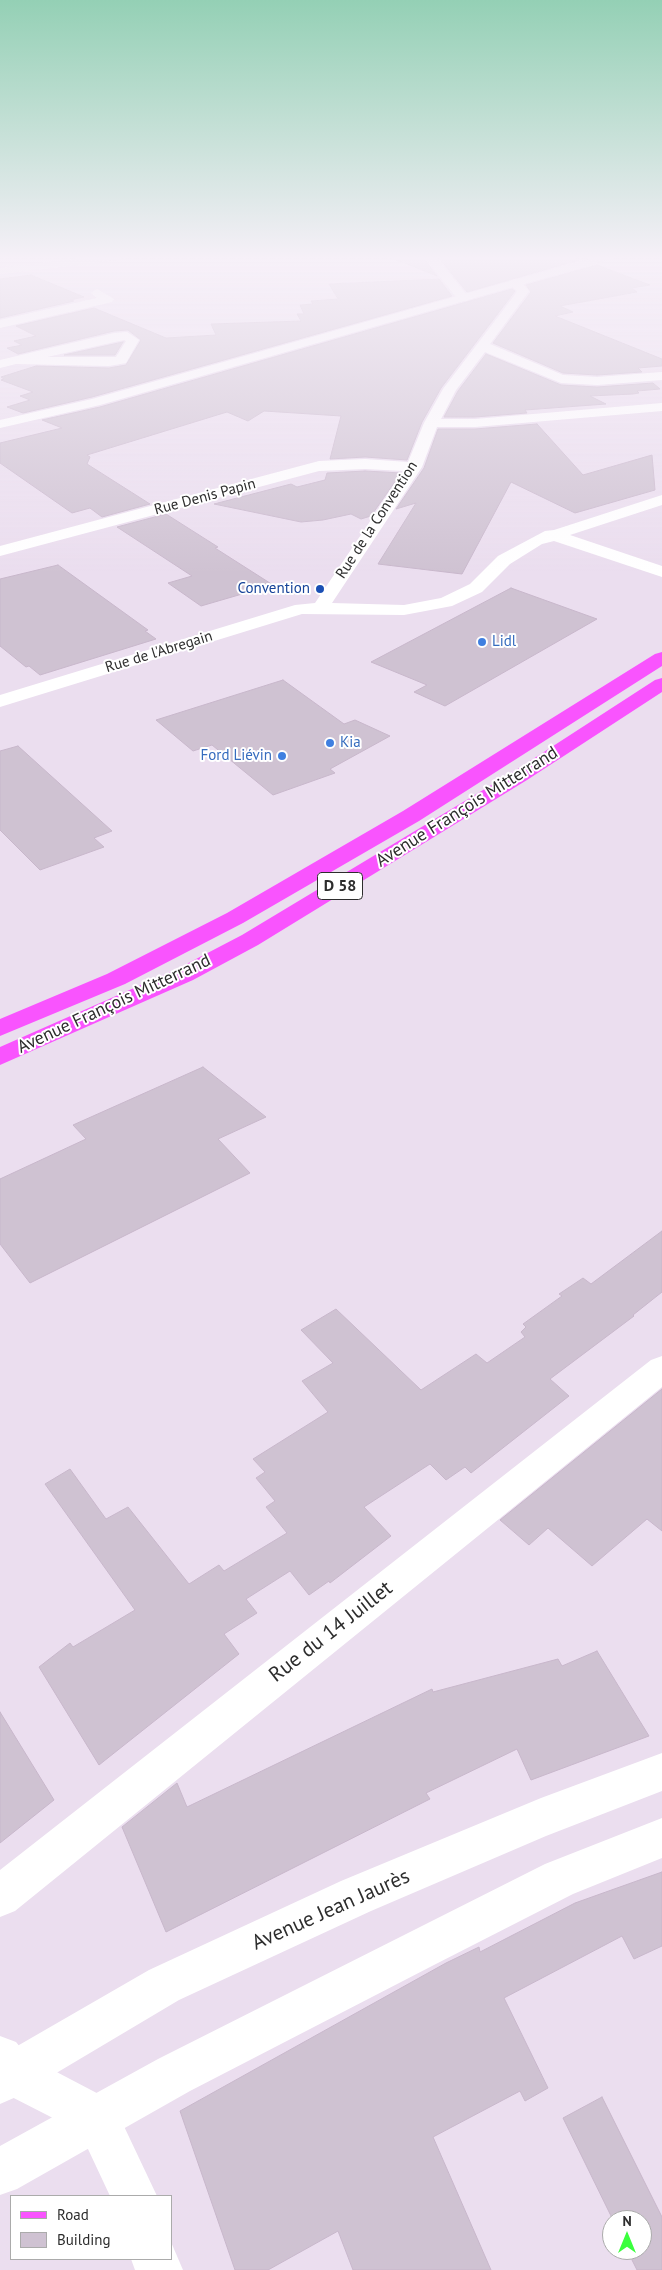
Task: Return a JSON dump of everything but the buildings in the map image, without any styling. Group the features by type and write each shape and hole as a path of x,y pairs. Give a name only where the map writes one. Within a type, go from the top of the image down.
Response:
{"main road":[{"name":"Avenue François Mitterrand","path":"0,1028 116,979 235,918 411,816 662,658"},
{"name":"Avenue François Mitterrand","path":"0,1057 184,974 250,940 520,776 662,684"}],"street":[{"path":"0,424 95,402 225,363"},
{"name":"Rue de la Convention","path":"320,608 414,467 431,423 450,389 470,363"},
{"path":"523,363 561,379 597,381 662,376"},
{"path":"431,423 474,424 662,406"},
{"name":"Rue Denis Papin","path":"0,552 319,466 365,464 414,467"},
{"name":"Rue de l'Abregain","path":"0,701 301,609 404,610 446,602 476,588 504,560 520,549 551,534 662,500"},
{"path":"551,534 662,572"},
{"name":"Rue du 14 Juillet","path":"0,1896 662,1369"},
{"name":"Avenue Jean Jaurès","path":"4,2071 164,1985 356,1896 542,1818 662,1772"},
{"path":"0,2172 174,2075 560,1879 662,1838"},
{"path":"4,2071 96,2117 134,2195"}],"place":[{"name":"Convention","path":"320,589"},
{"name":"Lidl","path":"482,642"},
{"name":"Kia","path":"330,743"},
{"name":"Ford Liévin","path":"282,756"}]}
